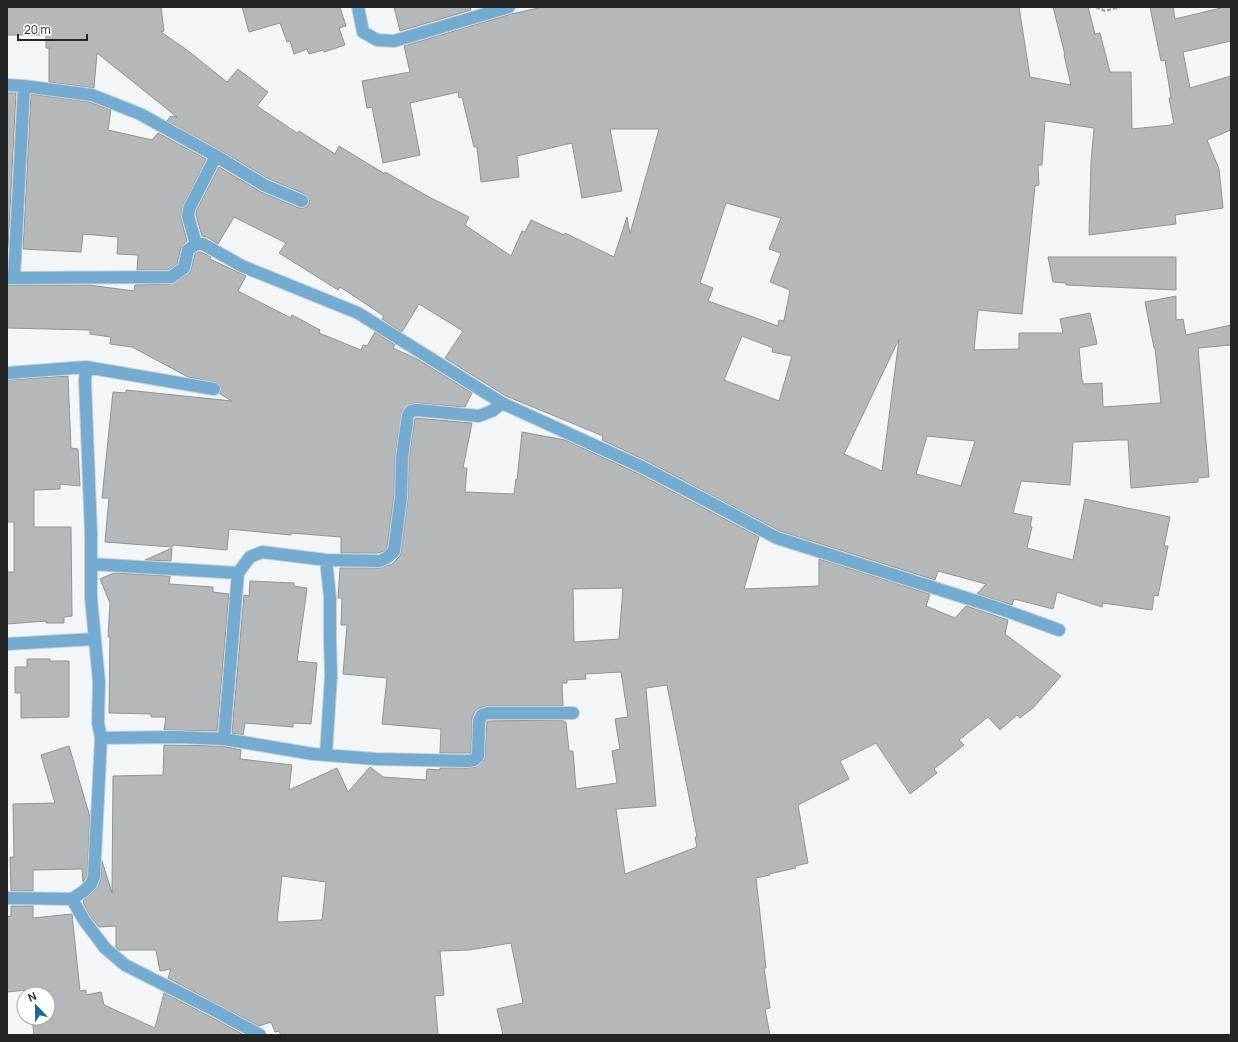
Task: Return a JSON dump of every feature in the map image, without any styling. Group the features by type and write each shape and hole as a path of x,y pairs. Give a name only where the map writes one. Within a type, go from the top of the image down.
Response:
{"street":[{"path":"358,7 363,32 376,40 394,41 509,7"},
{"path":"7,85 92,95 140,114 216,156 264,185 302,201"},
{"path":"24,86 11,278 171,277 184,268 188,250 196,244 203,244 242,266 358,313 502,403 644,468 777,538 1001,609 1059,630"},
{"path":"196,244 188,216 189,208 216,156"},
{"path":"7,373 86,367 214,389"},
{"path":"7,898 72,899 91,884 94,877 101,738 98,724 99,682 91,598 85,381 86,367"},
{"path":"224,739 238,573 250,557 262,552 326,560 380,561 388,557 394,551 401,497 402,457 408,415 411,411 417,410 479,416 492,411 502,403"},
{"path":"326,560 330,597 331,676 326,754"},
{"path":"91,564 238,573"},
{"path":"7,644 95,639"},
{"path":"101,738 176,737 224,739 313,754 376,759 468,762 474,760 478,756 479,721 482,715 488,712 573,713"},
{"path":"72,899 84,920 105,948 125,965 260,1035"}],"path":[{"path":"1096,7 1105,11 1120,7"}],"building":[{"path":"7,7 161,7 164,31 161,32 187,50 227,82 238,69 268,92 257,106 297,133 299,131 335,154 339,146 385,174 385,172 469,217 465,225 511,256 522,231 525,232 531,220 564,235 565,233 614,257 627,217 630,234 659,129 610,129 622,191 582,198 572,143 517,156 519,177 481,182 477,147 474,147 462,97 459,98 458,92 410,103 420,155 383,163 372,107 367,108 362,81 410,72 404,46 511,14 543,7 1019,7 1030,77 1071,85 1053,7 1088,7 1095,34 1100,33 1110,72 1131,72 1132,129 1174,124 1169,98 1171,98 1165,60 1161,61 1150,7 1173,7 1175,19 1225,7 1231,7 1231,41 1183,52 1190,88 1231,76 1231,130 1207,140 1219,169 1223,208 1175,215 1176,224 1089,235 1091,162 1094,128 1045,121 1042,165 1038,165 1039,185 1035,186 1022,314 978,310 974,350 1019,349 1019,333 1063,333 1060,319 1090,313 1097,344 1079,348 1082,381 1083,384 1102,383 1103,407 1161,403 1155,348 1145,302 1176,296 1176,320 1183,319 1186,335 1231,325 1231,345 1198,348 1209,477 1198,478 1198,482 1131,488 1128,440 1118,440 1073,442 1070,485 1021,481 1013,513 1032,517 1030,526 1032,527 1027,548 1073,560 1085,499 1170,517 1164,546 1168,546 1158,596 1154,595 1152,610 1103,603 1102,607 1057,592 1053,609 1014,599 1012,605 977,594 986,584 938,571 935,580 780,531 647,461 602,440 603,436 506,396 445,358 463,331 419,304 402,332 382,319 384,316 340,287 338,290 279,253 286,243 234,217 218,244 207,237 202,236 196,211 219,167 261,192 299,208 307,207 309,200 305,194 267,178 167,121 171,116 177,117 97,53 94,88 49,82 49,48 46,48 46,35 7,35","holes":["726,203 781,218 769,249 781,253 770,282 790,290 784,321 779,320 778,326 708,301 713,288 700,283","742,336 773,348 772,352 792,356 779,401 724,380","899,339 882,471 844,454","927,436 975,441 961,486 916,474"]},
{"path":"242,7 340,7 346,26 339,28 345,45 324,52 323,50 309,54 307,49 294,54 290,41 287,42 280,23 249,32"},
{"path":"394,7 470,7 471,10 400,31"},
{"path":"7,93 16,93 8,248 7,248"},
{"path":"31,94 90,102 111,110 108,130 152,140 158,133 206,159 182,208 181,218 187,241 181,248 177,264 169,270 137,270 138,255 117,254 118,237 83,234 81,252 23,249"},
{"path":"198,252 211,257 210,259 246,276 238,291 291,318 292,315 320,330 319,333 361,350 363,345 367,346 375,332 395,345 393,348 417,359 472,393 465,407 416,403 409,404 402,411 395,456 394,496 387,548 384,551 378,553 341,553 341,537 291,533 291,535 229,529 227,550 173,545 172,547 105,542 109,498 102,498 113,392 126,393 126,390 232,401 220,394 221,387 218,383 188,377 132,347 110,344 111,337 90,334 90,330 7,328 7,285 89,285 134,291 135,285 171,284 189,274 195,254"},
{"path":"1048,257 1176,257 1176,290 1066,285 1066,283 1053,282"},
{"path":"68,376 71,448 78,449 80,486 60,484 60,489 34,490 34,527 71,527 72,616 64,617 64,623 46,623 46,621 7,624 7,572 14,572 14,522 7,522 7,380"},
{"path":"415,418 472,423 463,468 467,468 465,492 514,494 522,432 565,440 641,475 759,537 744,589 819,586 819,559 930,594 926,606 955,618 966,606 1008,620 1005,634 1061,676 1033,708 1020,718 1017,715 1000,730 988,717 959,740 964,745 934,769 937,773 910,794 876,743 840,761 849,779 798,805 808,863 795,866 796,868 756,878 766,968 764,968 770,1008 765,1009 770,1035 503,1035 497,1009 523,1003 511,943 469,950 440,951 444,995 435,996 438,1035 281,1035 279,1031 275,1032 271,1022 259,1026 168,978 171,969 160,971 156,950 119,950 116,948 116,926 99,927 90,916 83,900 98,887 101,878 102,861 112,893 113,776 163,775 164,745 223,746 241,750 240,759 292,765 289,790 337,768 348,792 370,767 383,777 426,780 427,769 440,770 440,768 476,767 485,757 487,721 563,720 563,722 566,722 569,751 573,751 576,789 617,783 612,751 620,749 615,719 628,717 621,672 585,674 586,679 567,680 567,683 562,683 563,706 488,706 479,708 475,711 472,718 471,753 440,753 441,729 382,724 387,678 343,674 347,625 341,625 342,598 338,598 340,568 380,568 392,564 400,556 408,498 409,458","holes":["623,588 619,639 574,642 573,589","667,685 697,837 695,837 697,847 625,874 616,809 656,806 646,688","282,876 326,882 322,920 277,922"]},
{"path":"172,548 171,561 145,560"},
{"path":"114,573 170,576 169,584 213,587 213,592 229,594 217,731 164,730 166,717 151,717 151,714 109,713 110,637 108,637 110,603 100,579"},
{"path":"250,581 294,583 294,586 307,588 297,661 317,663 311,724 293,723 293,727 245,723 243,735 232,733 244,595 249,596"},
{"path":"27,659 69,661 69,717 21,718 21,693 15,693 15,667 27,667"},
{"path":"69,746 90,817 87,875 83,882 82,869 33,870 33,891 11,891 10,857 14,857 13,804 55,803 41,755"},
{"path":"11,906 33,906 33,918 72,914 80,991 86,990 86,995 101,992 104,1005 155,1028 164,993 242,1035 34,1035 33,1026 56,1026 56,986 16,986 16,991 7,992 7,917 11,916"}]}
